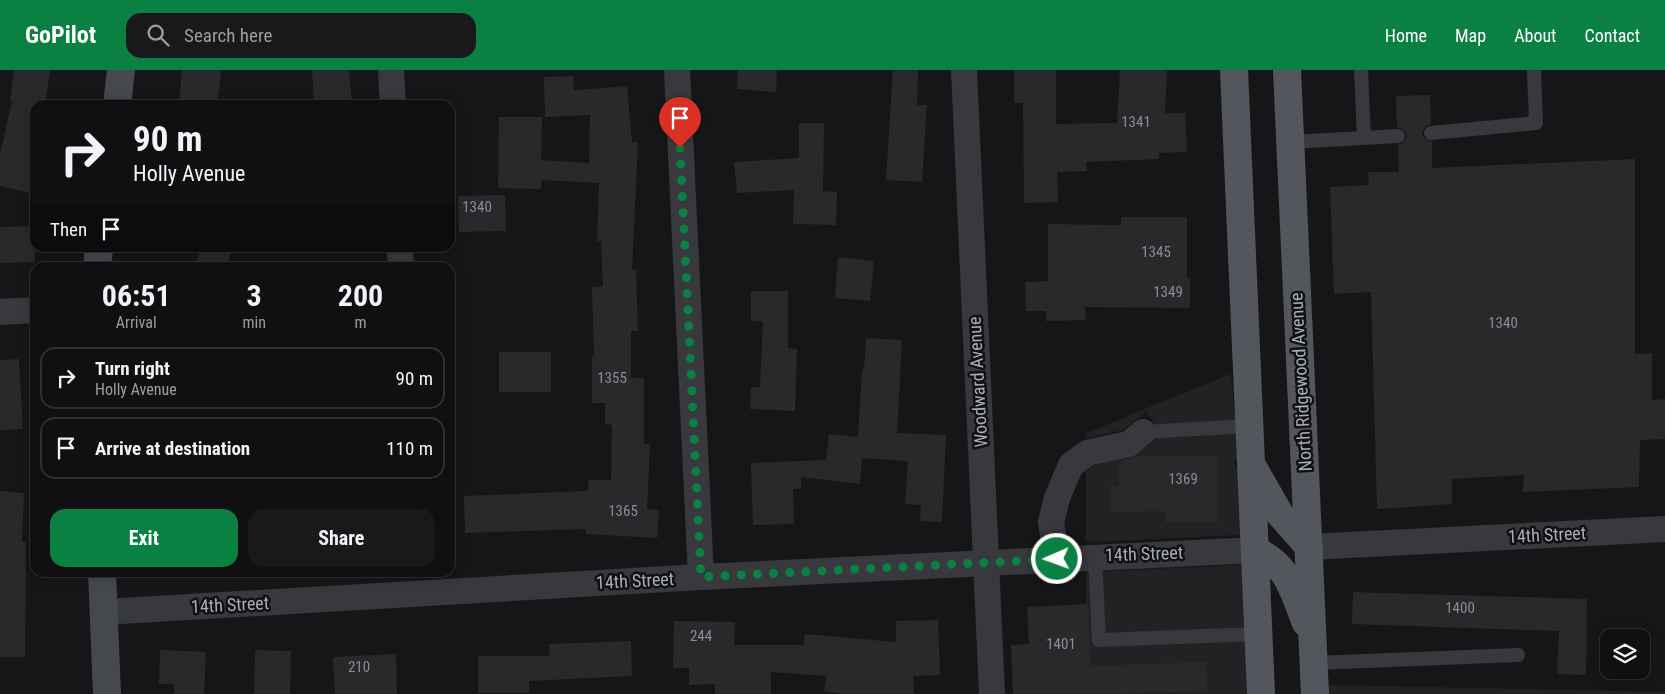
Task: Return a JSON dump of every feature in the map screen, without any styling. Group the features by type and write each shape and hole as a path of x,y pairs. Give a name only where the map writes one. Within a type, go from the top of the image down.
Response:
{"main road":[{"path":"1234,70 1261,694"},
{"name":"North Ridgewood Avenue","path":"1287,70 1315,694"},
{"path":"1252,465 1279,513 1309,547"},
{"path":"1256,550 1271,558 1284,571 1313,651"}],"street":[{"path":"118,100 121,70"},
{"path":"392,70 393,100"},
{"path":"677,70 701,577"},
{"name":"Woodward Avenue","path":"964,70 992,694"},
{"path":"0,312 30,310"},
{"path":"1057,559 1051,522 1057,498 1071,465 1087,453 1129,444 1143,432"},
{"name":"14th Street","path":"1309,547 1665,529"},
{"name":"14th Street","path":"104,612 416,583 701,577 1096,556 1256,550"},
{"path":"102,577 107,694"}],"lane":[{"path":"1361,70 1364,138"},
{"path":"1431,133 1536,123 1534,70"},
{"path":"1290,142 1398,136"},
{"path":"1143,432 1250,426"},
{"path":"1096,556 1099,640 1258,634"},
{"path":"1313,651 1518,655"}],"shaded area":[{"path":"1231,374 1238,458 1233,462 1238,471 1241,535 1086,542 1086,471 1092,466 1136,455 1162,434 1146,411 1124,430 1086,438 1086,433"},
{"path":"1242,565 1247,694 1087,694 1086,572"},
{"path":"1329,685 1665,692 1665,694 1329,694"}],"building":[{"path":"14,70 50,70 46,100 30,100 30,193 0,186 0,154 12,101 10,101"},
{"path":"182,70 221,70 218,100 179,100"},
{"path":"312,70 349,70 352,100 314,100"},
{"path":"738,70 777,70 776,92 737,89"},
{"path":"893,70 918,70 917,105 927,105 922,182 886,180"},
{"path":"1014,70 1056,70 1056,124 1117,123 1120,70 1167,70 1165,113 1185,113 1187,152 1159,153 1159,159 1086,162 1087,171 1057,172 1058,202 1024,203 1023,103 1014,103"},
{"path":"573,76 574,90 627,86 632,142 638,142 632,270 636,270 638,331 631,331 631,378 644,378 644,444 650,444 647,509 659,510 657,538 586,534 586,529 465,533 464,496 588,491 589,480 611,480 612,425 605,424 605,403 592,403 592,356 594,356 592,287 603,287 601,241 597,241 599,183 541,180 541,189 498,188 499,117 542,117 541,160 589,163 590,115 545,117 544,77"},
{"path":"1430,95 1431,124 1426,126 1422,133 1424,138 1432,142 1432,168 1635,159 1635,354 1652,353 1652,400 1665,399 1665,439 1640,440 1639,487 1523,492 1524,475 1452,479 1452,504 1377,509 1371,292 1334,294 1330,187 1369,185 1368,172 1399,172 1398,145 1403,143 1407,136 1405,131 1397,127 1396,96"},
{"path":"799,123 824,123 823,191 837,192 836,225 793,224 794,190 737,193 734,162 799,158"},
{"path":"505,195 506,231 459,232 458,196"},
{"path":"1121,217 1187,217 1187,279 1190,279 1190,308 1085,307 1086,320 1046,321 1046,311 1026,311 1025,282 1048,281 1048,224 1121,225"},
{"path":"30,226 30,252 35,252 35,262 0,263 0,227"},
{"path":"200,252 231,252 228,262 197,262"},
{"path":"838,257 874,261 870,301 835,298"},
{"path":"751,291 788,291 788,348 797,349 795,411 750,409 751,387 760,387 763,321 751,321"},
{"path":"866,338 902,340 897,433 946,435 942,522 920,521 921,505 905,504 908,461 862,458 860,484 801,477 801,489 793,489 794,524 753,525 751,463 826,460 829,434 858,437"},
{"path":"499,352 551,352 551,392 499,392"},
{"path":"19,359 23,429 0,430 0,360"},
{"path":"1137,456 1218,456 1218,522 1165,522 1165,511 1111,512 1110,485 1119,486 1119,462"},
{"path":"0,491 24,493 22,542 26,542 25,657 0,657"},
{"path":"1353,592 1587,599 1586,675 1557,674 1559,631 1352,624"},
{"path":"1088,604 1091,666 1206,662 1207,691 1113,694 1013,694 1011,645 1029,644 1027,607"},
{"path":"938,620 940,675 913,676 914,694 842,694 824,691 826,676 771,672 771,694 715,694 715,684 689,685 689,668 673,668 674,621 735,622 734,645 804,645 805,634 896,642 896,621"},
{"path":"631,641 632,676 529,681 529,693 478,693 478,656 550,656 549,644"},
{"path":"160,650 206,652 204,694 174,694 174,684 159,684"},
{"path":"255,650 291,651 290,694 254,694"},
{"path":"396,654 397,694 335,694 333,657"}],"route":[{"path":"680,148 701,577 1057,559"}]}
